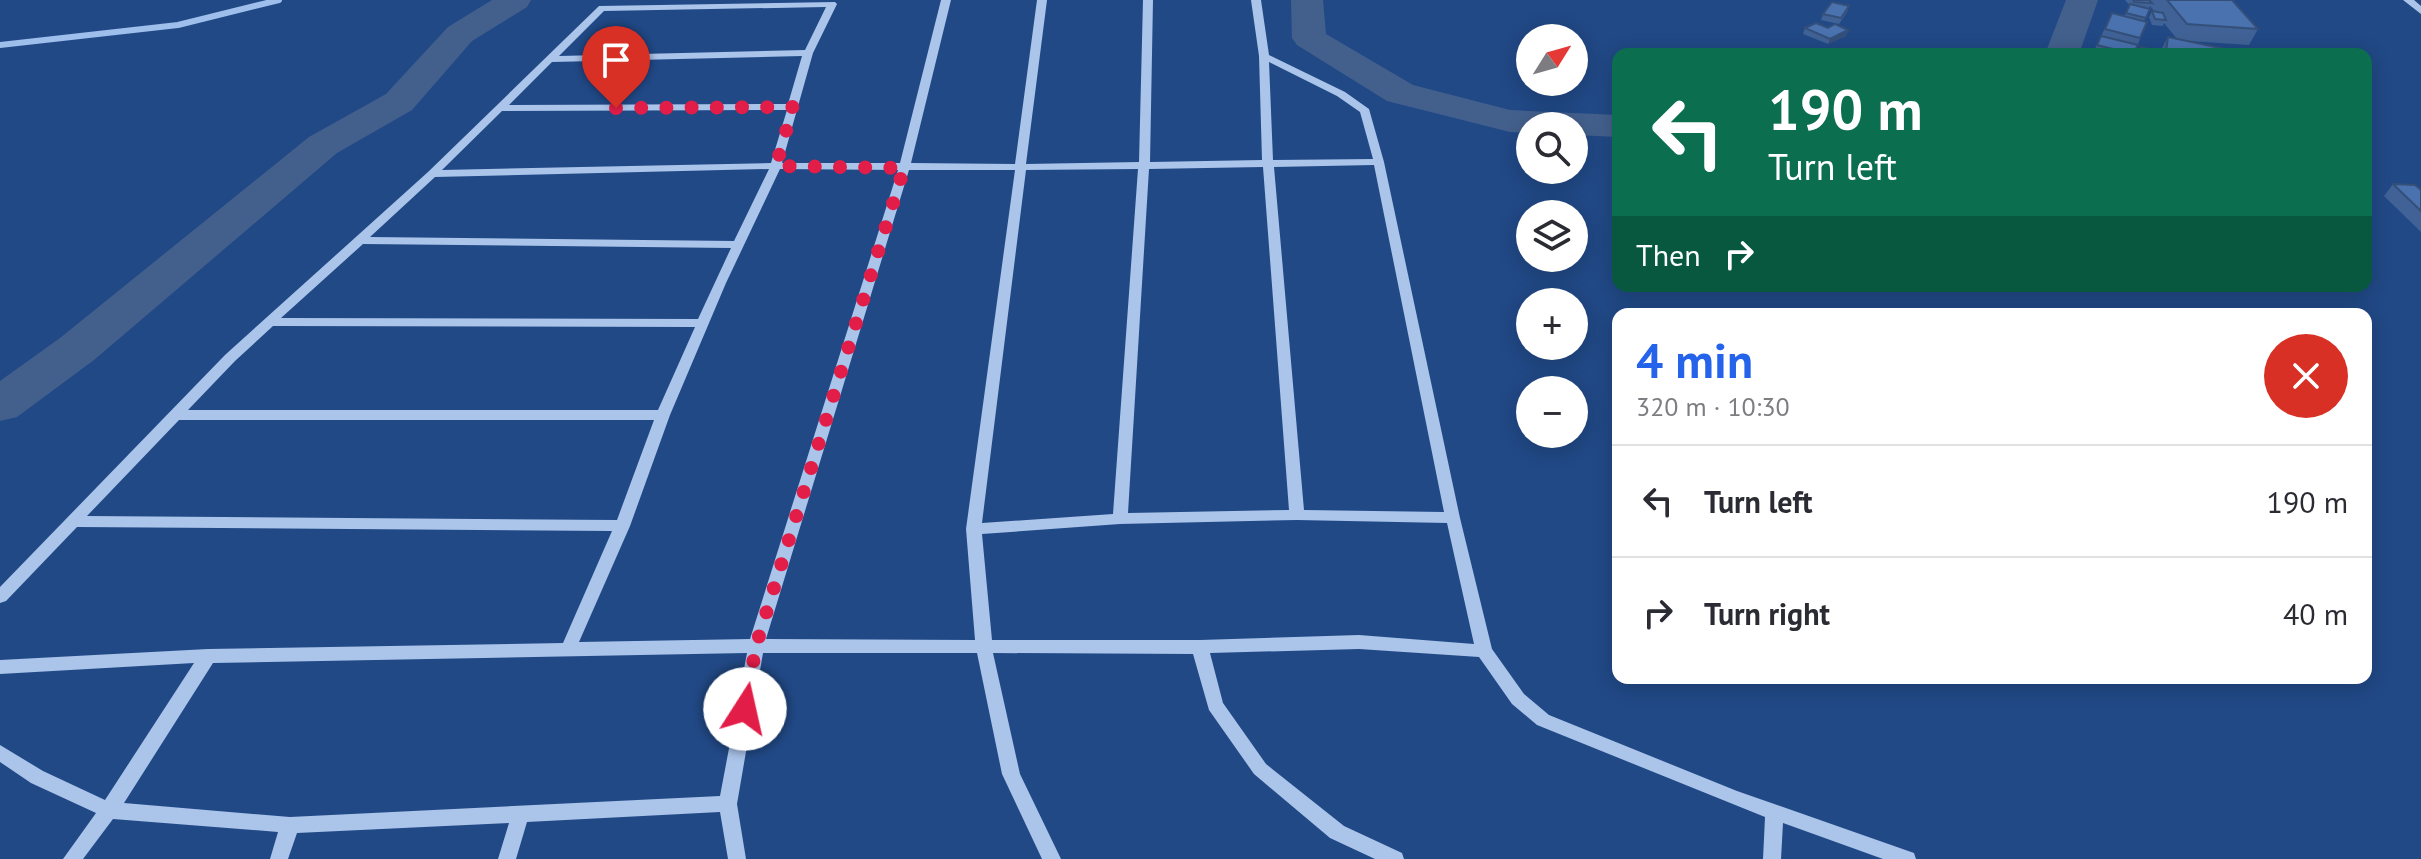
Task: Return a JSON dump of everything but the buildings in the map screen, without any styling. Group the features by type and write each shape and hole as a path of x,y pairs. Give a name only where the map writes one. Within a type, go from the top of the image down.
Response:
{"street":[{"path":"737,859 728,804 756,646 904,168 946,0"},
{"path":"1042,0 974,529 984,648 1011,774 1052,859"},
{"path":"1120,519 1144,165 1148,0"},
{"path":"1256,0 1264,56 1268,165 1297,515"},
{"path":"2408,0 2421,11"},
{"path":"0,597 270,322 432,174 606,4 834,2 808,53 776,166 663,415 622,526 568,649"},
{"path":"550,59 808,53"},
{"path":"1264,56 1341,94 1365,111 1379,162 1484,651 1518,699 1543,720 1774,811 1907,859"},
{"path":"498,108 793,107"},
{"path":"432,174 776,166 904,168 1379,162"},
{"path":"359,240 738,245"},
{"path":"270,322 703,323"},
{"path":"176,415 663,415"},
{"path":"974,529 1120,519 1297,515 1453,518"},
{"path":"73,521 622,526"},
{"path":"0,667 208,656 756,646 1200,647 1359,642 1484,651"},
{"path":"1200,647 1215,705 1260,769 1337,832 1395,859"},
{"path":"72,859 109,810 208,656"},
{"path":"0,753 37,777 109,810 290,825 728,804"},
{"path":"1772,859 1774,811"},
{"path":"507,859 520,816"},
{"path":"279,859 290,825"}],"waterway":[{"path":"0,45 178,25 279,0"},
{"path":"0,405 77,349 323,145 399,102 460,34 515,0"},
{"path":"1307,0 1309,38 1400,93 1510,121 1612,126"},
{"path":"2064,48 2082,0"}],"route":[{"path":"616,108 793,107 776,166 904,168 756,646 745,709"}]}
